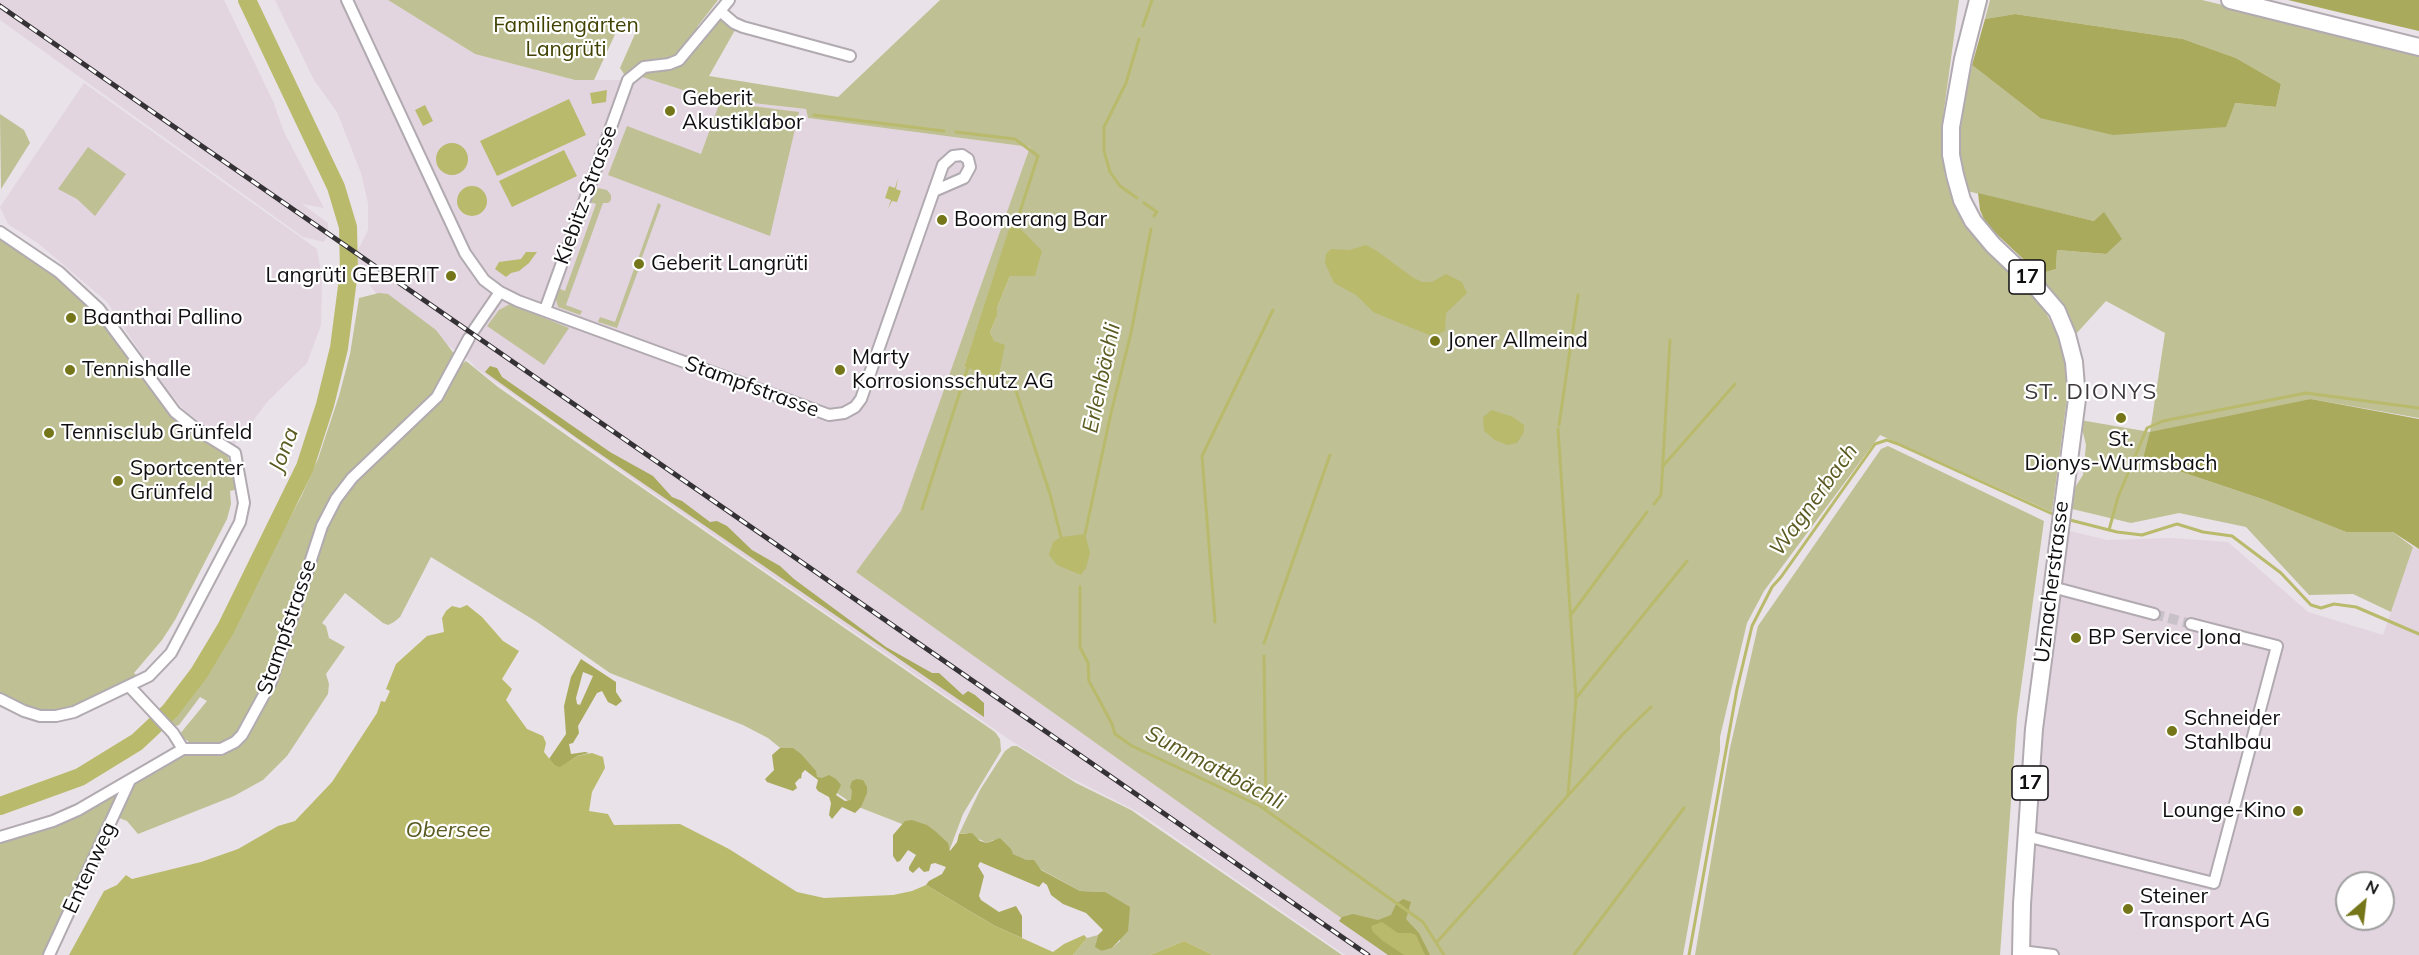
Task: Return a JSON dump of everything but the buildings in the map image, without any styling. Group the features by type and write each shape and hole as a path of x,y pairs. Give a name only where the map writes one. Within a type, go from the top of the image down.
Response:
{"main road":[{"name":"Uznacherstrasse","path":"1978,0 1954,103 1951,127 1951,155 1962,200 1973,221 1993,245 2033,283 2057,311 2067,335 2074,362 2077,399 2061,507 2034,729 2021,953"},
{"path":"2230,0 2414,44"}],"street":[{"name":"Stampfstrasse","path":"347,0 465,253 484,280 500,292 545,310 829,415 844,413 861,399 934,191"},
{"path":"729,0 720,11 743,27 850,56"},
{"name":"Kiebitz-Strasse","path":"545,310 628,80 644,67 669,64 679,60 720,11"},
{"path":"0,232 59,272 91,301 176,412 195,428 235,453 244,503 240,522 171,653 148,676 74,712 56,716 40,716 0,699"},
{"name":"Stampfstrasse","path":"183,749 222,749 232,745 242,735 271,682 322,526 336,499 352,477 438,396 472,334 500,292"},
{"path":"2052,587 2154,614"},
{"path":"2026,836 2214,883 2277,646 2191,624"},
{"path":"0,837 53,821 78,810 183,749 173,733 129,686"},
{"name":"Entenweg","path":"49,955 130,780"},
{"path":"2021,953 2053,955"}],"shaded area":[{"path":"0,0 224,0 273,101 284,132 324,208 302,204 328,223 328,234 324,242 303,237 0,20"},
{"path":"275,0 388,0 475,54 575,80 628,80 642,77 708,98 806,109 808,118 1030,147 901,512 856,572 1393,955 1345,955 1138,812 1067,776 1010,740 653,493 476,368 468,359 380,299 358,269 358,250 368,230 368,203 361,173 337,112 314,80"},
{"path":"2288,0 2419,0 2419,31 2338,12"},
{"path":"2015,14 2183,39 2236,58 2281,84 2276,107 2235,103 2226,127 2113,135 2040,118 1972,65 1985,19"},
{"path":"84,83 317,249 322,278 321,325 307,363 268,401 233,447 184,410 158,379 107,302 39,244 8,224 0,207"},
{"path":"1978,193 2094,221 2104,212 2122,239 2106,254 2057,250 2056,269 2039,274 1986,224 1980,210"},
{"path":"490,366 497,368 502,377 610,452 653,476 672,497 682,501 710,522 717,521 727,526 752,550 780,566 794,579 886,647 932,673 939,673 963,695 968,691 975,695 984,703 984,717 577,438 485,372"},
{"path":"2311,399 2419,419 2419,549 2393,532 2346,532 2265,500 2143,459 2150,432"},
{"path":"2066,530 2107,540 2171,538 2228,542 2308,612 2383,635 2413,547 2419,549 2419,955 2021,955 2026,836"},
{"path":"581,659 616,682 616,692 622,701 616,706 608,702 602,691 597,693 578,726 579,733 573,743 569,744 571,754 589,753 577,756 560,768 549,759 566,734 564,706 571,677","holes":["583,672 593,676 580,705 577,704 576,698"]},
{"path":"780,748 793,748 801,754 816,771 817,777 822,778 829,775 836,779 841,785 836,795 845,801 851,800 852,781 863,780 867,793 861,807 855,813 842,807 832,819 829,815 831,803 829,797 818,791 816,788 818,780 805,770 801,779 795,783 797,788 793,791 767,782 765,779 774,770 772,755"},
{"path":"912,820 927,825 935,831 948,843 950,851 957,842 959,834 972,833 980,841 987,843 1000,838 1013,854 1026,860 1034,860 1041,870 1080,891 1105,892 1130,907 1128,931 1112,948 1102,951 1095,947 1098,935 1103,930 1086,913 1063,904 1051,895 1047,885 1043,882 1039,887 980,862 978,866 984,876 979,896 981,900 999,912 1016,906 1022,916 1022,938 995,926 926,885 942,874 946,867 935,863 931,864 929,871 924,872 919,867 913,873 909,867 916,855 908,850 897,862 893,856 893,835 905,821"},
{"path":"1403,899 1411,902 1406,919 1419,933 1430,955 1388,955 1339,921 1342,917 1353,914 1378,920 1391,915 1396,904"}],"green space":[{"name":"Familiengärten Langrüti","path":"388,0 718,0 697,27 707,34 719,19 735,30 709,76 838,97 940,0 1959,0 1941,132 1945,176 1961,216 1976,238 2042,305 2060,340 2066,358 2068,390 2052,512 1880,435 1764,591 1747,623 1720,737 1720,751 1683,955 1393,955 856,572 901,511 1030,147 808,118 806,109 708,98 642,77 628,80 620,68 639,25 623,17 594,80 575,80 475,54","holes":["1013,220 1010,276 990,332 994,342 998,379 964,367"]},
{"path":"1990,0 2202,0 2419,52 2419,418 2311,399 2143,459 2265,500 2346,532 2393,532 2413,547 2391,612 2353,594 2309,595 2246,527 2179,513 2131,523 2068,508 2068,498 2083,475 2086,445 2080,420 2150,432 2165,333 2106,301 2075,335 2039,274 2056,269 2057,250 2106,254 2094,221 1967,191 1956,132 1972,65 2040,118 2235,103 2276,107 2281,84 2236,58 2183,39 2015,14 1985,19"},
{"path":"720,102 799,112 770,236 608,175 627,126 701,154"},
{"path":"0,114 24,130 30,143 1,189"},
{"path":"88,147 126,174 95,216 77,199 58,189"},
{"path":"598,188 607,190 611,195 611,200 603,203 566,305 582,311 580,315 558,307 555,296 558,288 565,291 596,204 590,202 593,192"},
{"path":"658,203 661,205 641,260 638,259"},
{"name":"Sportcenter Grünfeld","path":"0,238 65,282 91,307 167,411 228,457 238,489 230,491 231,504 227,519 175,620 162,640 134,673 139,678 125,681 80,706 63,711 33,710 0,694"},
{"path":"634,269 638,271 617,328 598,322 600,317 615,322"},
{"path":"379,293 388,294 436,330 455,355 435,392 338,488 327,505 319,521 269,674 243,726 235,736 221,744 201,745 189,742 179,735 207,701 200,697 179,725 173,727 169,724 193,692 221,647 301,497 318,459 339,396 350,354 359,298"},
{"path":"510,304 569,328 544,365 487,326 499,310"},
{"path":"466,361 498,387 609,465 995,732 1000,739 1001,751 963,814 950,849 915,829 856,806 831,789 768,738 743,725 610,673 537,622 431,557 400,617 394,622 388,625 383,623 345,593 322,623 326,626 329,638 345,647 326,674 329,684 328,694 287,756 263,780 234,796 138,834 127,821 114,816 49,955 0,955 0,841 181,756 223,753 240,744 273,688 335,508 355,482 435,407 445,395 461,365"},
{"path":"1888,446 2044,521 2017,717 2000,955 1695,955 1730,748 1758,626 1881,449"},
{"path":"1012,746 1017,746 1076,783 1131,810 1342,955 1213,955 1184,941 1150,955 1073,955 1087,938 1098,935 1096,944 1102,951 1112,948 1120,941 1110,897 1105,892 1080,891 1013,854 993,840 987,843 966,833 959,834 980,790 1005,751"}],"water":[{"path":"607,90 606,102 592,104 590,93"},
{"path":"569,99 586,135 497,176 480,141"},
{"path":"425,105 433,121 423,126 415,110"},
{"path":"452,143 463,148 468,159 463,170 452,175 441,170 436,159 441,148"},
{"path":"564,150 577,176 512,207 499,181"},
{"path":"898,178 896,189 901,191 897,202 892,201 888,209 891,200 885,198 889,186 895,188"},
{"path":"472,186 478,187 486,195 486,207 478,215 472,216 466,215 458,207 457,201 458,195 466,187"},
{"path":"1012,220 1042,251 1035,276 1010,276 997,308 997,316 990,332 994,341 1005,345 998,379 964,367"},
{"path":"1366,245 1422,282 1432,282 1446,274 1462,282 1467,293 1446,313 1445,331 1435,336 1429,335 1373,312 1356,295 1334,283 1325,263 1326,254 1331,249 1349,250"},
{"path":"526,252 537,252 519,271 506,277 495,269 499,262 521,259"},
{"path":"1492,410 1513,417 1524,425 1524,432 1517,443 1507,445 1495,440 1484,431 1483,417"},
{"path":"1085,534 1090,553 1086,568 1081,575 1057,565 1049,555 1053,542 1061,537"},
{"name":"Obersee","path":"467,605 482,617 503,641 519,651 502,679 512,689 506,700 527,729 543,736 546,743 544,752 555,766 560,767 577,756 592,753 603,757 605,768 592,792 589,811 608,814 614,825 680,824 729,849 797,892 824,898 893,895 926,885 995,926 1053,952 1084,935 1087,938 1073,955 69,955 104,891 117,885 126,875 132,879 201,862 238,849 278,826 295,821 332,782 377,713 381,701 385,702 390,691 386,689 396,664 427,636 444,632 442,618 452,606 460,608"},
{"path":"1382,922 1398,933 1416,935 1425,955 1404,955 1383,941 1373,932 1371,926"},
{"path":"1184,941 1213,955 1150,955"}],"waterway":[{"name":"Jona","path":"0,806 80,777 137,742 170,711 199,673 226,628 305,467 325,405 339,348 349,271 348,227 336,187 247,0"},
{"name":"Erlenbächli","path":"1143,26 1152,0"},
{"name":"Erlenbächli","path":"1137,198 1120,186 1110,172 1104,151 1104,127 1126,83 1139,39"},
{"path":"814,115 944,131"},
{"path":"956,132 1015,139 1038,156 1015,227"},
{"name":"Erlenbächli","path":"1144,203 1157,212 1154,216"},
{"name":"Erlenbächli","path":"1085,534 1131,333 1151,229"},
{"path":"1559,425 1578,295"},
{"path":"1215,622 1202,456 1273,310"},
{"path":"1654,504 1661,495 1670,340"},
{"path":"922,509 968,367"},
{"path":"999,374 1013,382 1050,494 1061,537"},
{"path":"1663,466 1735,384"},
{"path":"2109,530 2118,497 2147,428 2163,421 2306,393 2419,408"},
{"path":"1558,429 1576,698 1568,795"},
{"name":"Wagnerbach","path":"1689,955 1737,689 1752,626 1772,587 1875,444 1887,440 1898,444 2057,516"},
{"path":"1264,643 1330,455"},
{"path":"1570,616 1647,512"},
{"name":"Wagnerbach","path":"2066,519 2117,532 2142,535 2177,524 2203,532 2232,536 2281,573 2311,605 2321,608 2334,604 2356,607 2419,634"},
{"path":"1576,698 1687,561"},
{"name":"Summattbächli","path":"1080,587 1080,647 1088,663 1089,681 1115,734 1132,746 1260,806 1423,922 1444,955"},
{"path":"1264,656 1266,810"},
{"path":"1437,942 1623,734 1651,707"},
{"path":"1574,955 1684,808"}],"tunnel":[{"path":"2154,614 2191,624"}],"railway":[{"path":"0,6 1368,955"}],"place":[{"name":"Geberit Akustiklabor","path":"670,111"},
{"name":"Boomerang Bar","path":"942,220"},
{"name":"Geberit Langrüti","path":"639,264"},
{"name":"Langrüti GEBERIT","path":"451,276"},
{"name":"Baanthai Pallino","path":"71,318"},
{"name":"Joner Allmeind","path":"1435,341"},
{"name":"Tennishalle","path":"70,370"},
{"name":"Marty Korrosionsschutz AG","path":"840,370"},
{"name":"St. Dionys-Wurmsbach","path":"2121,418"},
{"name":"Tennisclub Grünfeld","path":"49,433"},
{"name":"Sportcenter Grünfeld","path":"118,481"},
{"name":"BP Service Jona","path":"2076,638"},
{"name":"Schneider Stahlbau","path":"2172,731"},
{"name":"Lounge-Kino","path":"2298,811"},
{"name":"Steiner Transport AG","path":"2128,909"}],"district":[{"name":"ST. DIONYS","path":"2091,392"}]}
